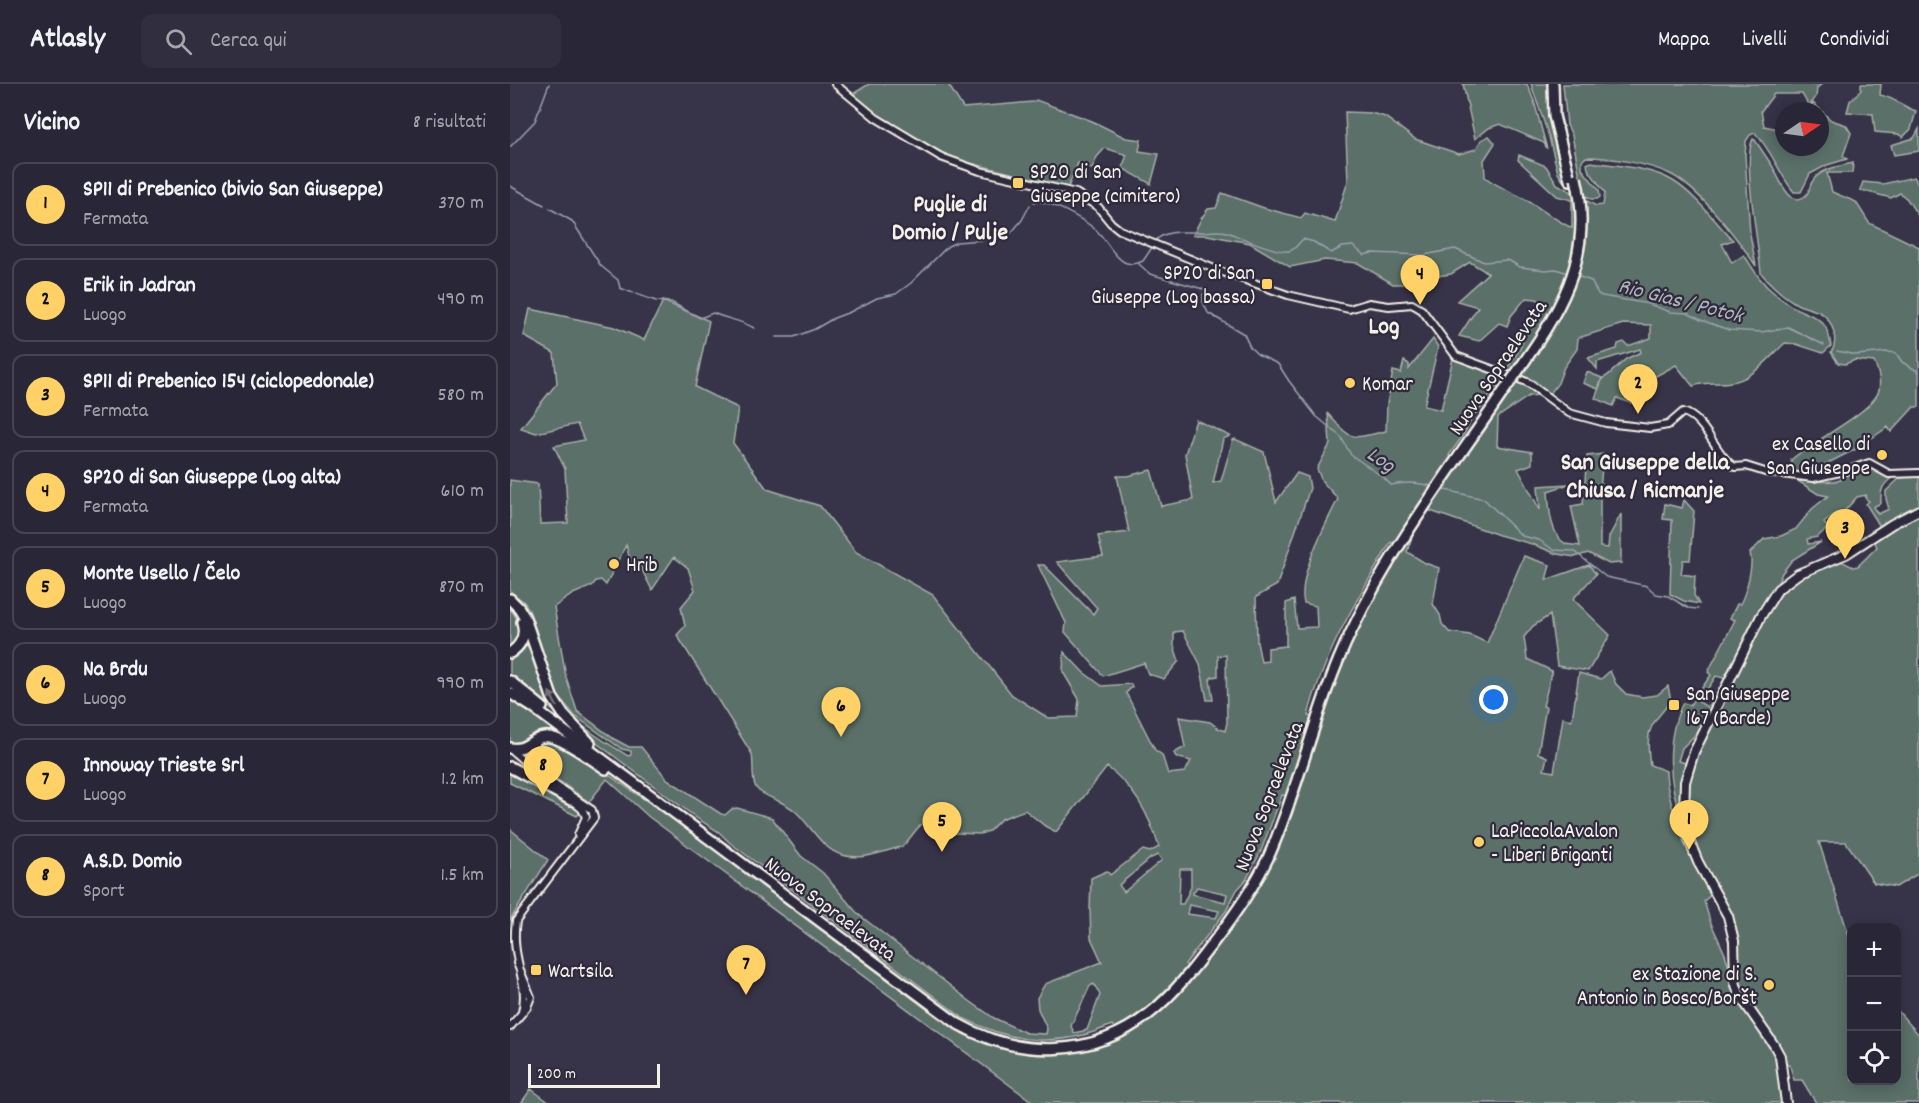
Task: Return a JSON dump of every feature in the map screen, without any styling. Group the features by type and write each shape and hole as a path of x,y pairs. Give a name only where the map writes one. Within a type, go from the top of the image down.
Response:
{"highway":[{"name":"Nuova Sopraelevata","path":"1552,84 1554,116 1573,179"},
{"name":"Nuova Sopraelevata","path":"510,693 532,707 931,1006 969,1031 1006,1045 1045,1049 1086,1045 1137,1022 1159,1005 1189,968 1231,910 1250,879 1288,797 1346,631 1396,546 1502,389 1547,328 1565,296 1574,274 1580,246 1582,218 1562,123 1558,84"},
{"path":"510,599 525,618 555,704 590,743"},
{"path":"510,605 520,619 524,631 521,643 510,652"},
{"name":"Nuova Sopraelevata","path":"510,681 914,986 972,1026 1008,1040 1045,1044 1070,1042 1116,1031"},
{"path":"510,748 522,748 549,736 630,784 693,827"},
{"path":"536,740 530,754 536,771"},
{"path":"510,766 571,800"}],"main road":[{"path":"1786,1103 1780,1056 1740,996 1735,981 1734,941 1728,916 1698,862 1689,840 1684,814 1685,782 1694,752 1761,616 1778,589 1798,574 1846,554 1892,524 1919,510"}],"street":[{"path":"835,84 876,118 941,157 980,171 1076,193 1098,207 1120,230 1255,285 1349,309 1369,303 1417,306 1456,356 1527,382 1569,413 1606,423 1650,428 1668,425 1686,412 1696,419 1728,462 1735,467 1746,466 1765,472 1807,478 1849,470 1869,463 1893,475 1919,473"},
{"path":"510,748 582,809 586,817 572,846"},
{"path":"510,1027 522,1012 524,999 511,955 511,934 516,921 592,821 594,813 546,779"}],"green space":[{"path":"869,84 948,84 963,108 1036,100 1092,121 1126,138 1141,140 1139,151 1159,154 1151,184 1122,168 1127,155 1105,148 1097,157 1092,169 1078,163 1068,187 954,159 891,124 851,95"},
{"path":"1463,84 1527,84 1547,149 1544,143 1500,124 1489,128 1475,139"},
{"path":"1531,84 1549,84 1567,181 1580,177 1572,135 1567,125 1563,84 1822,84 1817,88 1816,97 1812,102 1807,102 1802,94 1774,94 1761,111 1764,126 1775,128 1775,156 1829,156 1829,118 1846,125 1851,133 1843,156 1847,159 1827,165 1810,174 1801,192 1794,192 1761,140 1755,133 1750,135 1746,141 1745,155 1750,234 1756,266 1729,229 1706,203 1672,175 1630,162 1586,157 1582,161 1582,169 1599,190 1600,197 1591,199 1563,181 1558,173 1549,137"},
{"path":"1861,84 1881,84 1880,95 1916,111 1911,129 1903,137 1898,134 1875,132 1873,114 1847,112 1850,101 1861,90"},
{"path":"1345,112 1371,113 1385,117 1415,139 1459,154 1476,149 1481,140 1489,136 1495,143 1484,160 1485,177 1572,228 1572,200 1557,196 1518,160 1519,155 1546,166 1557,184 1596,206 1603,205 1605,193 1588,169 1587,164 1591,162 1633,168 1664,176 1689,193 1733,240 1722,244 1732,263 1744,255 1768,288 1788,303 1824,324 1831,346 1823,353 1796,344 1785,343 1756,370 1743,379 1731,382 1693,386 1676,365 1641,384 1631,403 1617,398 1613,406 1595,398 1603,378 1626,359 1641,352 1640,349 1597,362 1597,369 1588,358 1617,349 1618,344 1624,342 1628,346 1651,338 1651,325 1623,324 1578,338 1577,349 1549,395 1535,381 1506,370 1520,349 1533,314 1543,305 1537,299 1526,298 1511,316 1507,326 1499,323 1479,341 1459,336 1478,307 1457,301 1488,273 1470,262 1451,274 1405,284 1393,284 1358,263 1325,260 1290,267 1250,243 1207,235 1193,235 1208,209 1216,208 1222,193 1301,218 1305,213 1335,222 1348,181"},
{"path":"1919,129 1919,151 1894,155 1891,145 1914,138"},
{"path":"1753,139 1773,167 1786,191 1795,199 1806,195 1812,182 1820,174 1853,163 1852,173 1827,173 1832,192 1856,202 1869,223 1919,247 1919,407 1914,407 1891,432 1888,427 1854,450 1804,475 1793,469 1791,460 1854,417 1875,399 1879,390 1878,372 1874,362 1855,360 1845,364 1838,363 1831,352 1834,335 1827,318 1821,313 1792,301 1761,273 1750,183 1750,149"},
{"path":"1914,177 1919,185 1919,217 1900,193 1891,198 1860,190 1863,182 1883,184"},
{"path":"663,301 709,321 695,387 738,408 733,443 767,489 820,506 856,552 933,595 1012,695 1048,718 1077,717 1079,699 1063,672 1064,652 1083,672 1102,686 1131,684 1132,687 1126,693 1155,750 1162,755 1168,774 1185,772 1191,761 1176,757 1174,753 1185,747 1179,717 1210,722 1225,731 1227,723 1226,655 1218,656 1218,676 1210,679 1213,700 1207,700 1200,664 1183,631 1174,632 1174,646 1179,661 1164,679 1148,674 1144,663 1103,676 1065,632 1066,623 1038,565 1044,565 1093,614 1097,608 1057,562 1103,556 1098,536 1129,532 1117,476 1128,476 1151,470 1161,506 1193,500 1185,454 1196,420 1230,436 1223,439 1213,483 1221,481 1235,439 1264,452 1276,502 1297,473 1308,477 1310,488 1277,585 1256,597 1257,642 1261,662 1268,661 1268,648 1286,646 1286,603 1294,600 1297,628 1317,627 1316,606 1304,603 1303,592 1314,550 1338,499 1322,481 1317,469 1330,444 1328,414 1343,430 1353,436 1386,431 1387,404 1393,371 1401,373 1404,361 1409,364 1409,369 1433,339 1438,347 1424,406 1441,410 1453,358 1472,362 1523,384 1540,395 1529,396 1498,417 1497,446 1532,452 1532,464 1518,469 1540,510 1538,486 1569,484 1548,491 1550,512 1554,528 1561,540 1566,544 1580,546 1571,506 1583,504 1587,456 1603,454 1600,491 1600,547 1608,548 1609,537 1621,514 1621,563 1609,564 1588,553 1575,557 1557,554 1422,508 1407,552 1439,568 1433,604 1440,615 1442,624 1449,632 1470,635 1487,643 1524,556 1550,565 1546,580 1589,565 1596,574 1573,599 1610,635 1588,671 1557,666 1550,615 1533,626 1524,637 1527,659 1552,671 1543,706 1546,707 1538,753 1547,757 1544,770 1554,772 1563,718 1572,720 1579,673 1601,679 1610,671 1616,684 1626,694 1642,697 1657,695 1668,686 1671,701 1650,730 1648,744 1650,765 1666,771 1676,818 1713,893 1704,901 1725,954 1738,998 1778,1056 1783,1103 1034,1103 649,817 607,779 589,802 538,766 532,755 542,741 552,740 568,747 733,861 750,878 936,1016 981,1041 1025,1052 1047,1053 1094,1046 1120,1037 1112,1025 1074,1037 1055,1040 1019,1038 982,1027 963,1018 729,842 719,832 698,819 590,738 566,714 550,688 528,618 510,594 522,605 527,614 535,633 546,674 560,703 587,729 628,756 631,755 631,751 622,749 575,716 559,697 529,610 524,602 510,591 510,480 538,484 540,524 568,523 565,469 554,446 584,440 577,424 536,433 521,428 557,383 554,353 524,336 530,309 614,327 644,340","holes":["1496,386 1506,393 1484,431 1474,441 1460,463 1449,455 1474,415","1391,542 1401,550 1356,632 1321,719 1308,716 1323,670 1366,584","626,545 633,571 640,566 652,590 674,557 688,568 695,590 681,607 685,626 677,635 752,754 756,787 762,793 795,811 828,848 842,855 850,857 873,855 901,847 928,820 955,833 980,834 989,831 1001,819 1025,810 1056,832 1107,767 1125,783 1145,812 1159,847 1150,852 1143,850 1110,875 1107,871 1091,878 1091,938 1102,962 1045,984 1037,998 1038,1009 1047,1029 1046,1034 1026,1033 994,1018 858,914 823,873 801,856 772,818 737,808 725,815 721,814 667,779 641,747 629,747 614,739 577,711 566,677 554,607 573,594 601,580 606,585","1282,795 1295,799 1265,872 1250,899 1214,950 1194,973 1185,964 1226,911 1237,890 1246,880 1261,851","1158,855 1162,860 1124,892 1119,885 1151,858","1180,869 1191,869 1191,887 1183,904 1179,904","1197,887 1227,894 1225,902 1192,894","1189,905 1219,911 1216,918 1187,914","1094,984 1100,995 1087,1030 1074,1033 1071,1026 1090,986"]},
{"path":"1587,372 1602,378 1598,389 1583,383"},
{"path":"1867,466 1893,477 1882,488 1881,503 1873,507 1878,514 1889,509 1886,491 1900,478 1919,476 1919,508 1881,528 1866,504 1869,501 1865,498 1866,495 1857,497 1840,516 1836,513 1824,523 1828,528 1817,537 1807,539 1808,544 1821,542 1792,560 1782,573 1761,610 1728,679 1716,676 1699,702 1707,707 1725,685 1701,734 1696,734 1682,748 1678,761 1686,763 1693,743 1699,738 1683,787 1682,819 1671,776 1673,731 1683,703 1690,705 1711,675 1708,672 1735,620 1730,618 1737,604 1740,604 1747,586 1751,564 1750,553 1764,539 1781,536 1796,529 1812,509 1828,496 1818,494 1798,481 1841,480 1841,475"},
{"path":"1684,500 1694,511 1690,560 1683,560 1681,574 1695,576 1694,595 1699,604 1684,601 1670,594 1672,520 1663,519 1665,504 1682,508"},
{"path":"1919,514 1919,873 1896,887 1874,883 1846,842 1819,842 1847,930 1847,1085 1901,1085 1901,1015 1919,1035 1919,1103 1816,1103 1802,1080 1794,1080 1790,1066 1783,1062 1746,1002 1738,982 1731,915 1699,857 1691,836 1687,790 1690,772 1701,744 1765,613 1783,589 1796,579 1839,560 1853,567 1858,566 1877,547 1874,540"},
{"path":"510,608 520,623 521,637 510,649"},
{"path":"526,630 560,716 510,677 510,655"},
{"path":"510,699 519,702 587,751 557,736 513,746 510,743"},
{"path":"510,769 581,811 577,816 510,783"},
{"path":"510,829 548,860 510,920"},
{"path":"531,1089 550,1103 521,1103"}],"waterway":[{"path":"510,147 535,121 549,84"},
{"path":"510,186 544,205"},
{"path":"1034,202 1057,207 1075,216 1096,230 1120,259 1127,263 1137,263"},
{"path":"776,337 794,337 877,298 896,294 911,283 948,246 957,242 983,240 1011,233 1022,220 1030,205"},
{"path":"549,208 572,221 601,266 618,280 620,288 633,293"},
{"name":"Rio Gias / Potok","path":"1155,241 1165,234 1218,231 1283,251 1293,249 1303,239 1314,242 1331,253 1342,247 1353,246 1364,255 1372,253 1424,255 1455,249 1484,262 1508,260 1520,267 1556,269 1568,273"},
{"name":"Rio Gias / Potok","path":"1138,263 1143,261 1153,246"},
{"name":"Log","path":"1139,264 1150,274 1203,289 1205,291 1203,302 1208,313 1244,334 1250,347 1257,354 1278,364 1316,416 1341,437 1351,455 1391,485 1412,483 1434,487"},
{"name":"Rio Gias / Potok","path":"1575,275 1591,281 1598,294 1602,296 1649,304 1670,312 1687,313 1729,330 1762,332 1788,327 1824,345"},
{"path":"636,294 656,301 671,302 700,318 713,313 754,328"},
{"name":"Rio Gias / Potok","path":"1837,351 1856,355 1896,353 1902,362 1919,372"},
{"name":"Log","path":"1441,489 1484,499 1522,536 1539,540 1554,550 1574,551 1606,577 1647,586 1656,594 1668,596 1688,608 1698,609"}],"place":[{"name":"SP20 di San Giuseppe (cimitero)","path":"1018,183"},
{"name":"SP20 di San Giuseppe (Log bassa)","path":"1267,284"},
{"name":"SP20 di San Giuseppe (Log alta)","path":"1420,305"},
{"name":"Komar","path":"1350,383"},
{"name":"Erik in Jadran","path":"1638,414"},
{"name":"ex Casello di San Giuseppe","path":"1882,455"},
{"name":"SP11 di Prebenico 154 (ciclopedonale)","path":"1845,559"},
{"name":"Hrib","path":"614,564"},
{"name":"San Giuseppe 167 (Barde)","path":"1674,705"},
{"name":"Na Brdu","path":"841,737"},
{"name":"A.S.D. Domio","path":"543,796"},
{"name":"LaPiccolaAvalon - Liberi Briganti","path":"1479,842"},
{"name":"SP11 di Prebenico (bivio San Giuseppe)","path":"1689,850"},
{"name":"Monte Usello / Čelo","path":"942,852"},
{"name":"Wartsila","path":"536,970"},
{"name":"ex Stazione di S. Antonio in Bosco/Boršt","path":"1769,985"},
{"name":"Innoway Trieste Srl","path":"746,995"}],"district":[{"name":"Puglie di Domio / Pulje","path":"950,217"},
{"name":"Log","path":"1384,325"},
{"name":"San Giuseppe della Chiusa / Ricmanje","path":"1645,475"}]}
